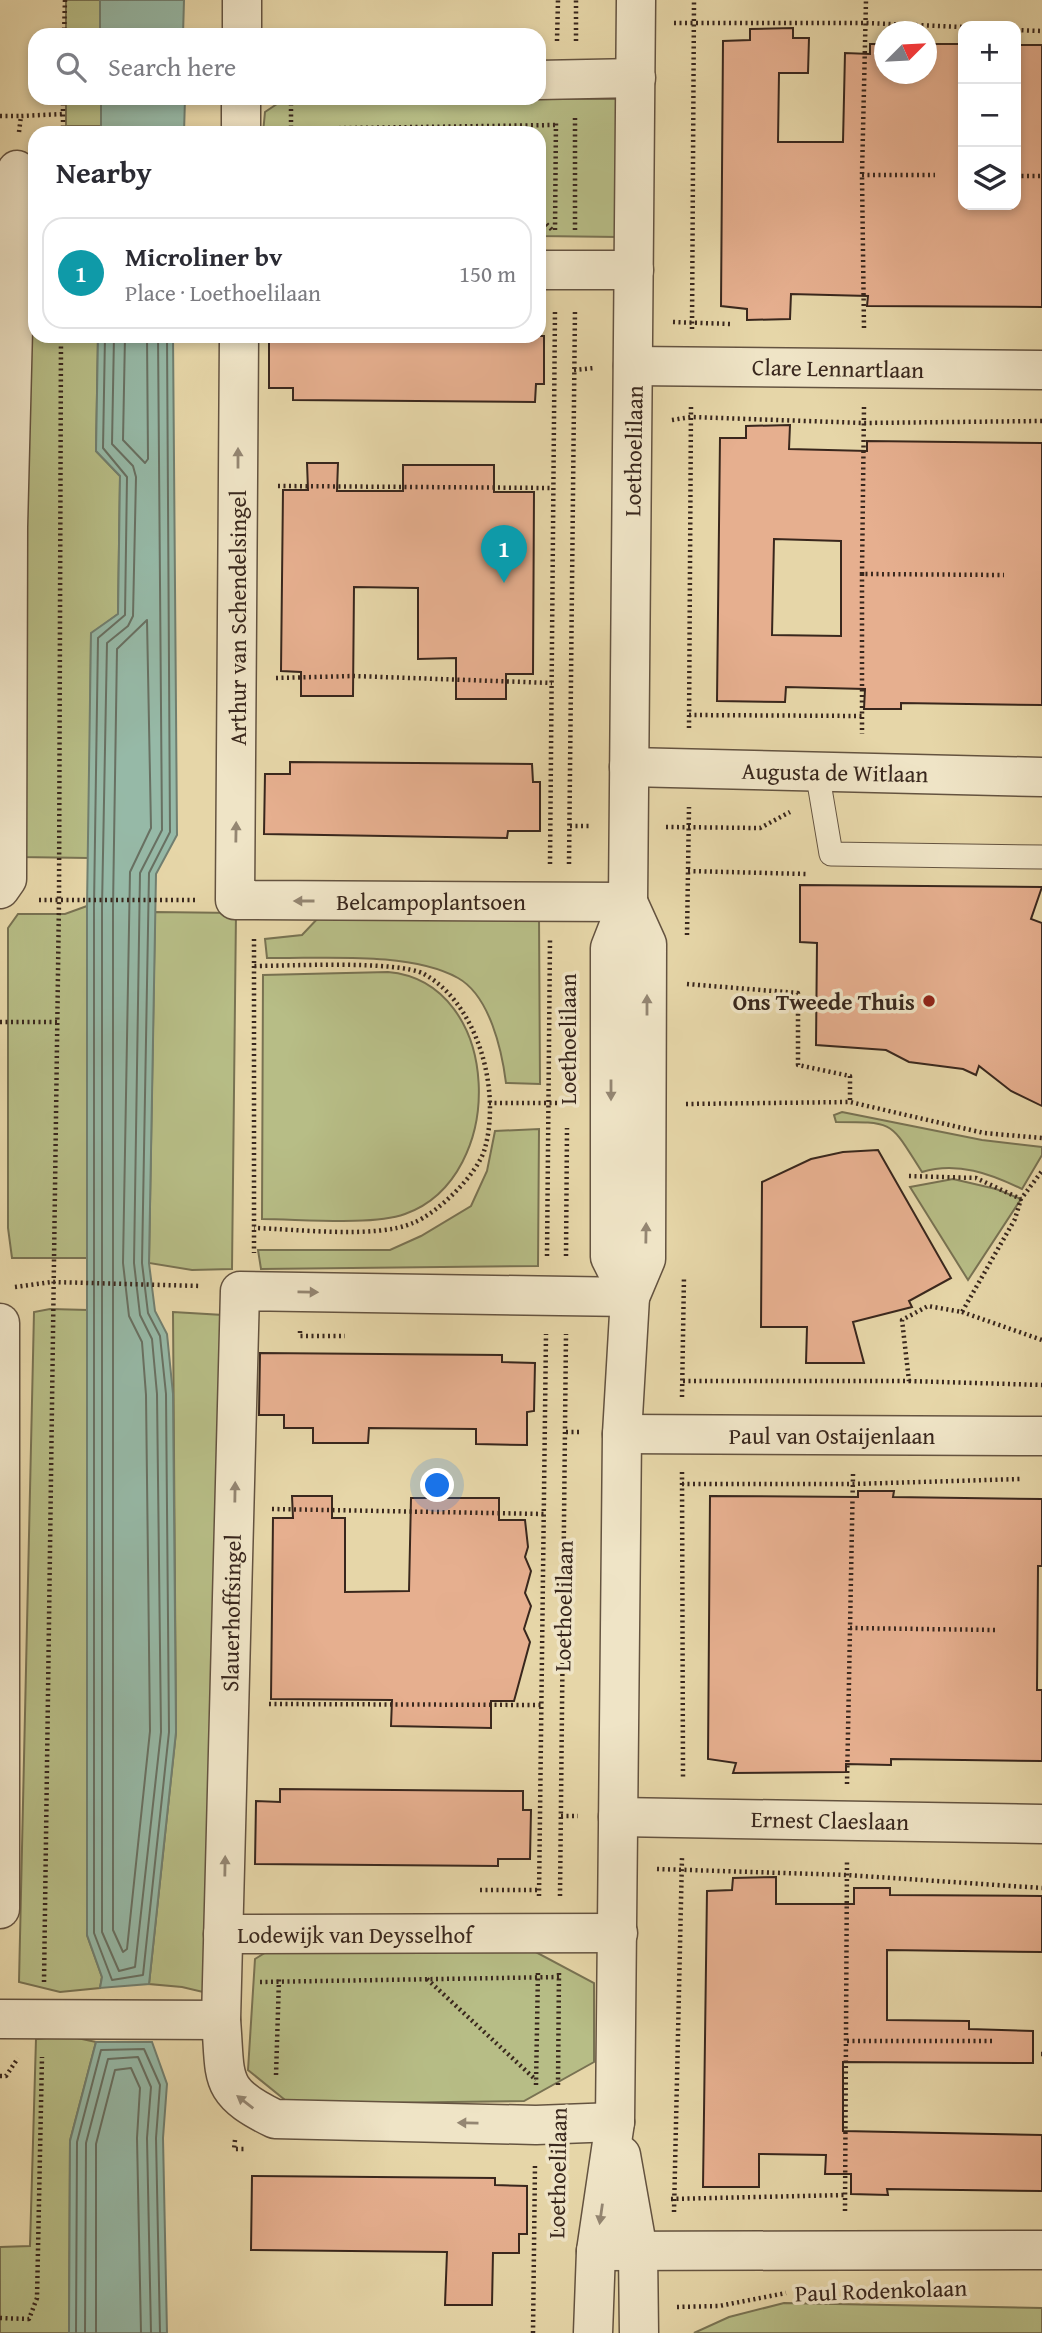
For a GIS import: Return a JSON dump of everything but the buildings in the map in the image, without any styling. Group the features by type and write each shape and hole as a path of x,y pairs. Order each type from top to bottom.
{"street":[{"path":"242,0 242,28"},
{"name":"Loethoelilaan","path":"593,2333 596,2251 615,2122 622,1434 629,1297 610,1257 610,948 628,902 636,12"},
{"path":"557,80 636,78"},
{"path":"245,105 255,126"},
{"path":"0,890 7,879 4,527 17,170"},
{"path":"556,270 634,270"},
{"name":"Arthur van Schendelsingel","path":"239,343 237,679 244,901"},
{"name":"Clare Lennartlaan","path":"633,366 1042,370"},
{"name":"Augusta de Witlaan","path":"629,767 1042,778"},
{"name":"Belcampoplantsoen","path":"244,901 628,902"},
{"path":"247,1291 629,1297"},
{"name":"Slauerhoffsingel","path":"223,1934 234,1509 247,1291"},
{"path":"0,1323 0,1909"},
{"name":"Paul van Ostaijenlaan","path":"622,1434 1042,1436"},
{"name":"Ernest Claeslaan","path":"618,1817 1042,1824"},
{"name":"Lodewijk van Deysselhof","path":"615,2122 547,2124 275,2119 243,2103 226,2080 221,2020 224,1983 223,1934 618,1933"},
{"path":"0,2019 221,2020"},
{"name":"Loethoelilaan","path":"615,2122 638,2251 638,2321"},
{"name":"Paul Rodenkolaan","path":"596,2251 1042,2250"}],"lane":[{"path":"817,771 831,854 1042,857"}],"path":[{"path":"64,28 65,0"},
{"path":"570,826 555,232 557,80 576,0"},
{"path":"862,772 862,175 866,0"},
{"path":"636,12 958,27"},
{"path":"1021,30 1042,32"},
{"path":"533,2333 547,2124 536,2080 538,1979 549,1933 541,1704 544,1514 556,1296 550,901 557,80"},
{"path":"63,105 63,126"},
{"path":"291,105 291,126"},
{"path":"0,116 20,116"},
{"path":"538,126 556,125"},
{"path":"862,175 935,175"},
{"path":"1021,176 1042,176"},
{"path":"546,223 555,232"},
{"path":"0,2318 29,2319 37,2298 59,900 61,343"},
{"path":"691,417 864,423 1042,421"},
{"path":"238,485 553,488"},
{"path":"862,574 1004,575"},
{"path":"237,679 355,677 552,682"},
{"path":"689,715 862,716"},
{"path":"688,871 826,875 831,854"},
{"path":"59,900 168,900"},
{"path":"244,901 254,967 254,1228 247,1291"},
{"path":"254,967 347,965 422,973 452,995 480,1040 489,1104 485,1150 457,1192 413,1223 367,1231 254,1228"},
{"path":"687,984 798,993 798,1065 850,1076 850,1102 984,1133 1042,1138"},
{"path":"0,1022 57,1021"},
{"name":"Loethoelilaan","path":"555,2244 547,2124 559,1977 549,1933 556,1296 567,1090"},
{"path":"962,1312 1015,1219 1021,1199 1042,1171"},
{"path":"909,1176 976,1178 1021,1199"},
{"path":"13,1287 52,1282 82,1285 177,1283"},
{"path":"909,1381 902,1320 928,1306 962,1312 1042,1340"},
{"path":"682,1381 909,1381 1042,1385"},
{"path":"845,2250 846,1821 854,1435"},
{"path":"682,1484 853,1484 1028,1479"},
{"path":"234,1509 544,1514"},
{"path":"850,1628 995,1630"},
{"path":"229,1704 541,1704"},
{"path":"618,1867 847,1875 1042,1888"},
{"path":"275,2119 279,1969"},
{"path":"224,1983 559,1977"},
{"path":"427,1979 536,2080"},
{"path":"847,2041 993,2041"},
{"path":"628,2196 674,2199 846,2195"},
{"name":"Paul Rodenkolaan","path":"638,2321 797,2291"}],"green space":[{"path":"66,0 100,0 100,28 66,28"},
{"path":"546,99 618,99 618,237 546,236 546,126 264,126 265,112 276,105 546,105"},
{"path":"66,105 101,105 101,126 66,126"},
{"path":"28,201 28,343 98,343 96,451 120,476 118,614 91,634 89,858 18,857 19,213"},
{"path":"87,906 88,1258 12,1258 8,1228 8,928 18,914 65,914"},
{"path":"155,912 236,913 232,1269 192,1270 149,1263"},
{"path":"320,916 539,917 540,1084 506,1083 497,1040 486,1011 469,986 458,978 438,969 391,960 267,958 265,939 302,935"},
{"path":"388,972 426,984 454,1009 471,1043 479,1083 476,1124 462,1162 439,1193 405,1214 391,1218 355,1221 262,1219 263,975"},
{"path":"842,1112 982,1140 1042,1147 1042,1155 1022,1189 974,1171 948,1168 922,1172 897,1134 890,1128 870,1123 836,1122 834,1115"},
{"path":"539,1129 538,1266 261,1269 258,1250 390,1250 421,1236 471,1206 487,1171 495,1131"},
{"path":"953,1179 996,1189 1021,1199 968,1280 910,1187"},
{"path":"50,1309 88,1310 87,1935 102,1977 100,1988 60,1992 19,1982 34,1312"},
{"path":"173,1312 223,1315 203,1992 149,1984 176,1732"},
{"path":"281,1943 532,1950 594,1983 594,2062 524,2101 290,2104 248,2070 255,1959"},
{"path":"68,2036 96,2042 70,2141 69,2333 0,2333 0,2247 30,2246 36,2039"},
{"path":"784,2303 1042,2308 1042,2333 694,2333 729,2317"}],"water":[{"path":"100,0 184,0 183,28 100,28"},
{"path":"101,105 185,105 184,126 101,126"},
{"path":"98,343 173,343 177,835 156,874 149,1263 155,1311 167,1334 173,1394 176,1732 149,1984 100,1988 102,1977 87,1935 87,906 91,633 118,614 120,476 96,451"},
{"path":"96,2042 152,2042 167,2084 163,2138 167,2333 69,2333 70,2141"}],"place":[{"name":"Microliner bv","path":"504,583"},
{"name":"Ons Tweede Thuis","path":"929,1001"}]}
